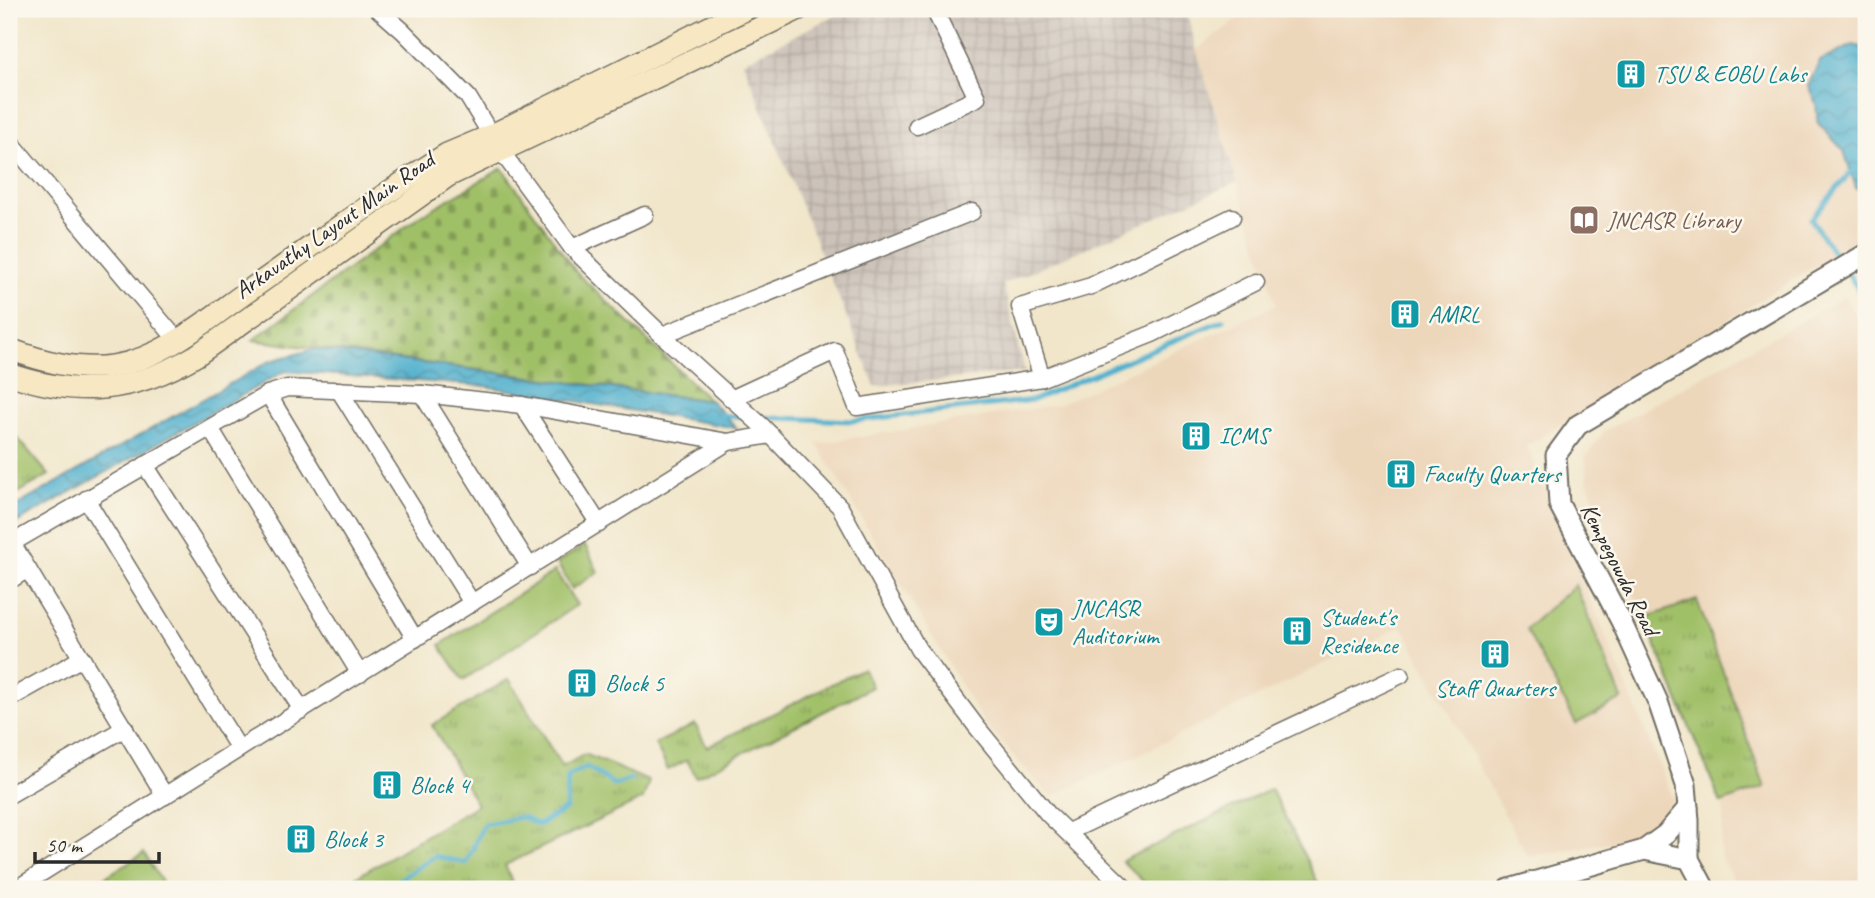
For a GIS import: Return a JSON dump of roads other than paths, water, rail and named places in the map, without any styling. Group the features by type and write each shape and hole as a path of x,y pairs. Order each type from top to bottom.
{"main road":[{"name":"Arkavathy Layout Main Road","path":"9,374 44,385 85,390 127,386 174,368 197,355 435,183 497,143 746,9"},
{"name":"Arkavathy Layout Main Road","path":"9,349 50,362 99,367 141,359 177,340 447,154 497,143 799,9"}],"street":[{"path":"378,9 468,97 497,143 572,248 767,431 839,507 918,649 1048,814 1126,889"},
{"path":"917,126 977,98 934,9"},
{"path":"9,140 16,160 177,340"},
{"path":"662,335 972,212"},
{"path":"572,248 645,215"},
{"path":"1042,378 1020,307 1091,285 1232,217"},
{"name":"Kempegowda Road","path":"1705,889 1689,859 1686,785 1658,702 1621,621 1559,504 1556,455 1578,425 1860,258"},
{"path":"733,401 835,351 857,407 1042,378 1152,334 1256,282"},
{"path":"165,796 12,543 268,394 287,388 422,394 522,405 728,442"},
{"path":"339,390 472,603"},
{"path":"268,394 415,639"},
{"path":"422,394 530,567"},
{"path":"522,405 599,524"},
{"path":"210,428 360,674"},
{"path":"16,889 728,442 767,431"},
{"path":"145,465 302,710"},
{"path":"86,499 239,749"},
{"path":"9,581 28,569"},
{"path":"9,699 82,658"},
{"path":"1068,832 1401,675"},
{"path":"9,795 125,729"},
{"path":"1509,889 1644,850 1666,834 1688,808"},
{"path":"1644,850 1689,859"}],"water":[{"path":"1853,45 1866,48 1866,194 1856,188 1844,151 1818,123 1816,104 1808,85 1820,61"},
{"path":"315,349 711,401 737,428 484,386 285,371 9,527 9,510 270,361"}],"waterway":[{"path":"1841,264 1811,219 1851,172"},
{"path":"1847,272 1866,301"},
{"path":"759,417 852,421 1033,400 1223,320"},
{"path":"721,415 746,417"},
{"path":"401,889 399,880 435,856 466,863 484,824 523,817 538,825 566,809 568,776 587,767 615,785 631,779"}],"place":[{"name":"TSU & EOBU Labs","path":"1631,74"},
{"name":"JNCASR Library","path":"1584,220"},
{"name":"AMRL","path":"1405,314"},
{"name":"ICMS","path":"1196,436"},
{"name":"Faculty Quarters","path":"1401,474"},
{"name":"JNCASR Auditorium","path":"1049,622"},
{"name":"Student's Residence","path":"1297,631"},
{"name":"Staff Quarters","path":"1495,654"},
{"name":"Block 5","path":"582,683"},
{"name":"Block 4","path":"387,785"},
{"name":"Block 3","path":"301,839"}]}
